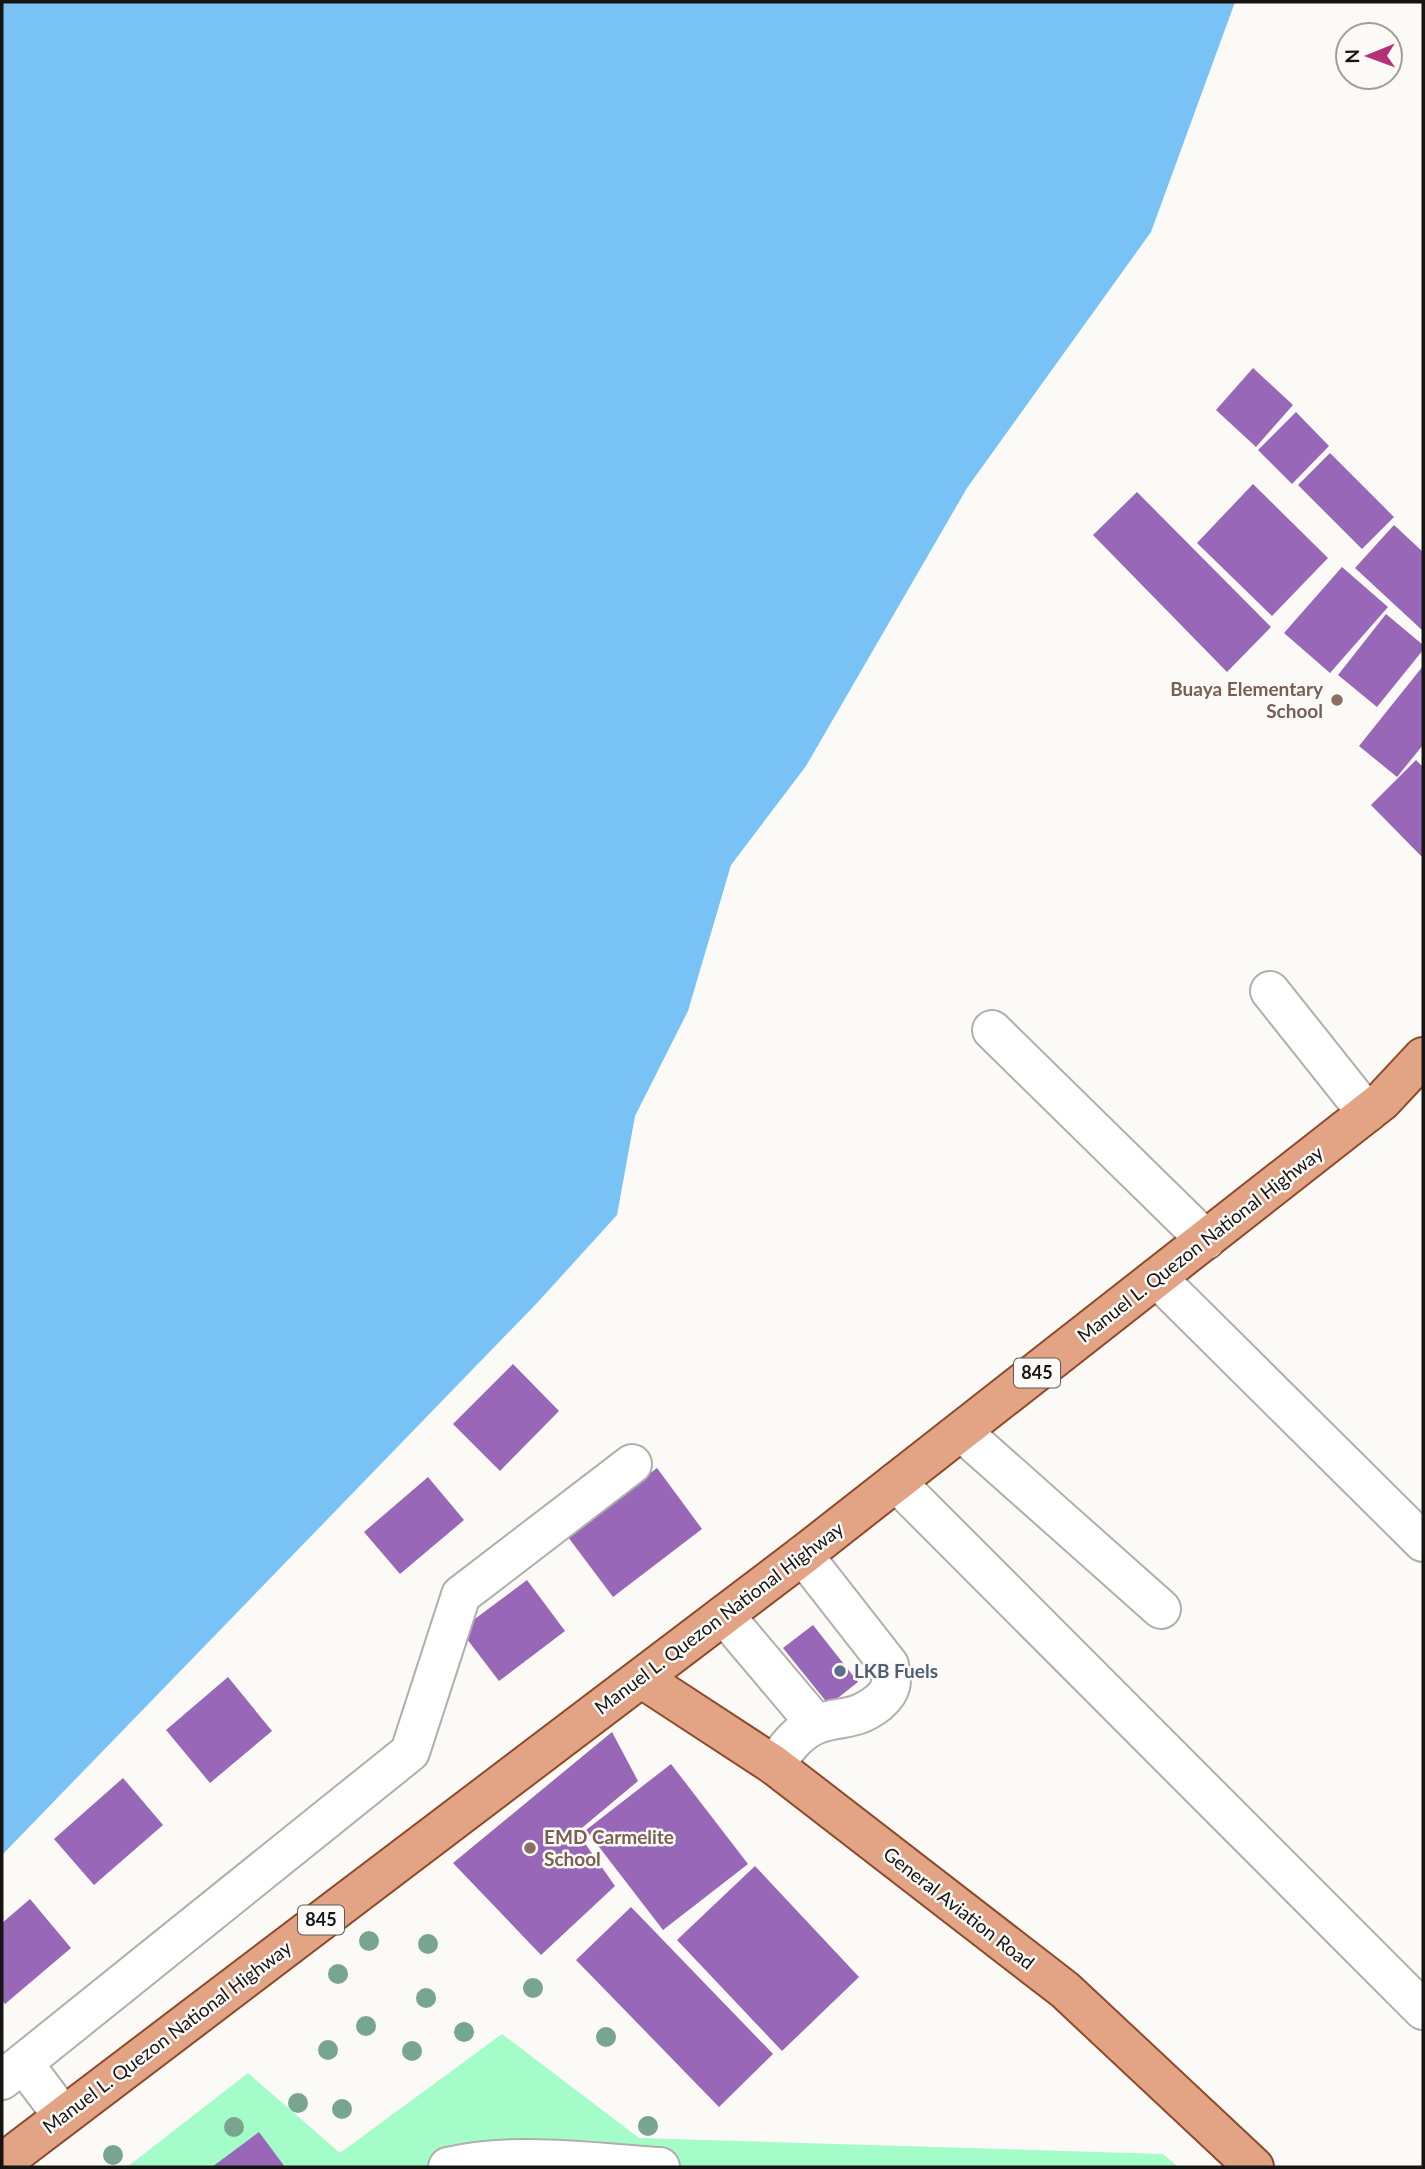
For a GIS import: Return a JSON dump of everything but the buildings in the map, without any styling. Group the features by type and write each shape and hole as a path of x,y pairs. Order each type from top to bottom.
{"main road":[{"name":"Manuel L. Quezon National Highway","path":"2,2163 962,1432 1382,1101 1423,1057"},
{"name":"General Aviation Road","path":"641,1678 774,1765 1065,1990 1254,2167"}],"street":[{"path":"1270,991 1367,1113"},
{"path":"992,1030 1206,1240"},
{"path":"1157,1278 1423,1542"},
{"path":"962,1432 1161,1609"},
{"path":"63,2116 12,2072 410,1752 461,1595 632,1464"},
{"path":"896,1482 1423,2010"},
{"path":"774,1765 794,1739 816,1724 863,1714 888,1694 892,1679 889,1665 803,1555"},
{"path":"724,1615 816,1724"},
{"path":"447,2167 470,2162 520,2160 660,2167"}],"green space":[{"path":"502,2034 639,2138 1163,2154 1178,2167 127,2167 248,2073 340,2153"}],"water":[{"path":"2,2 1235,2 1151,232 967,488 806,766 731,865 688,1011 635,1116 617,1215 537,1303 2,1855"}],"place":[{"name":"Buaya Elementary School","path":"1337,700"},
{"name":"LKB Fuels","path":"840,1671"},
{"name":"EMD Carmelite School","path":"530,1848"}]}
